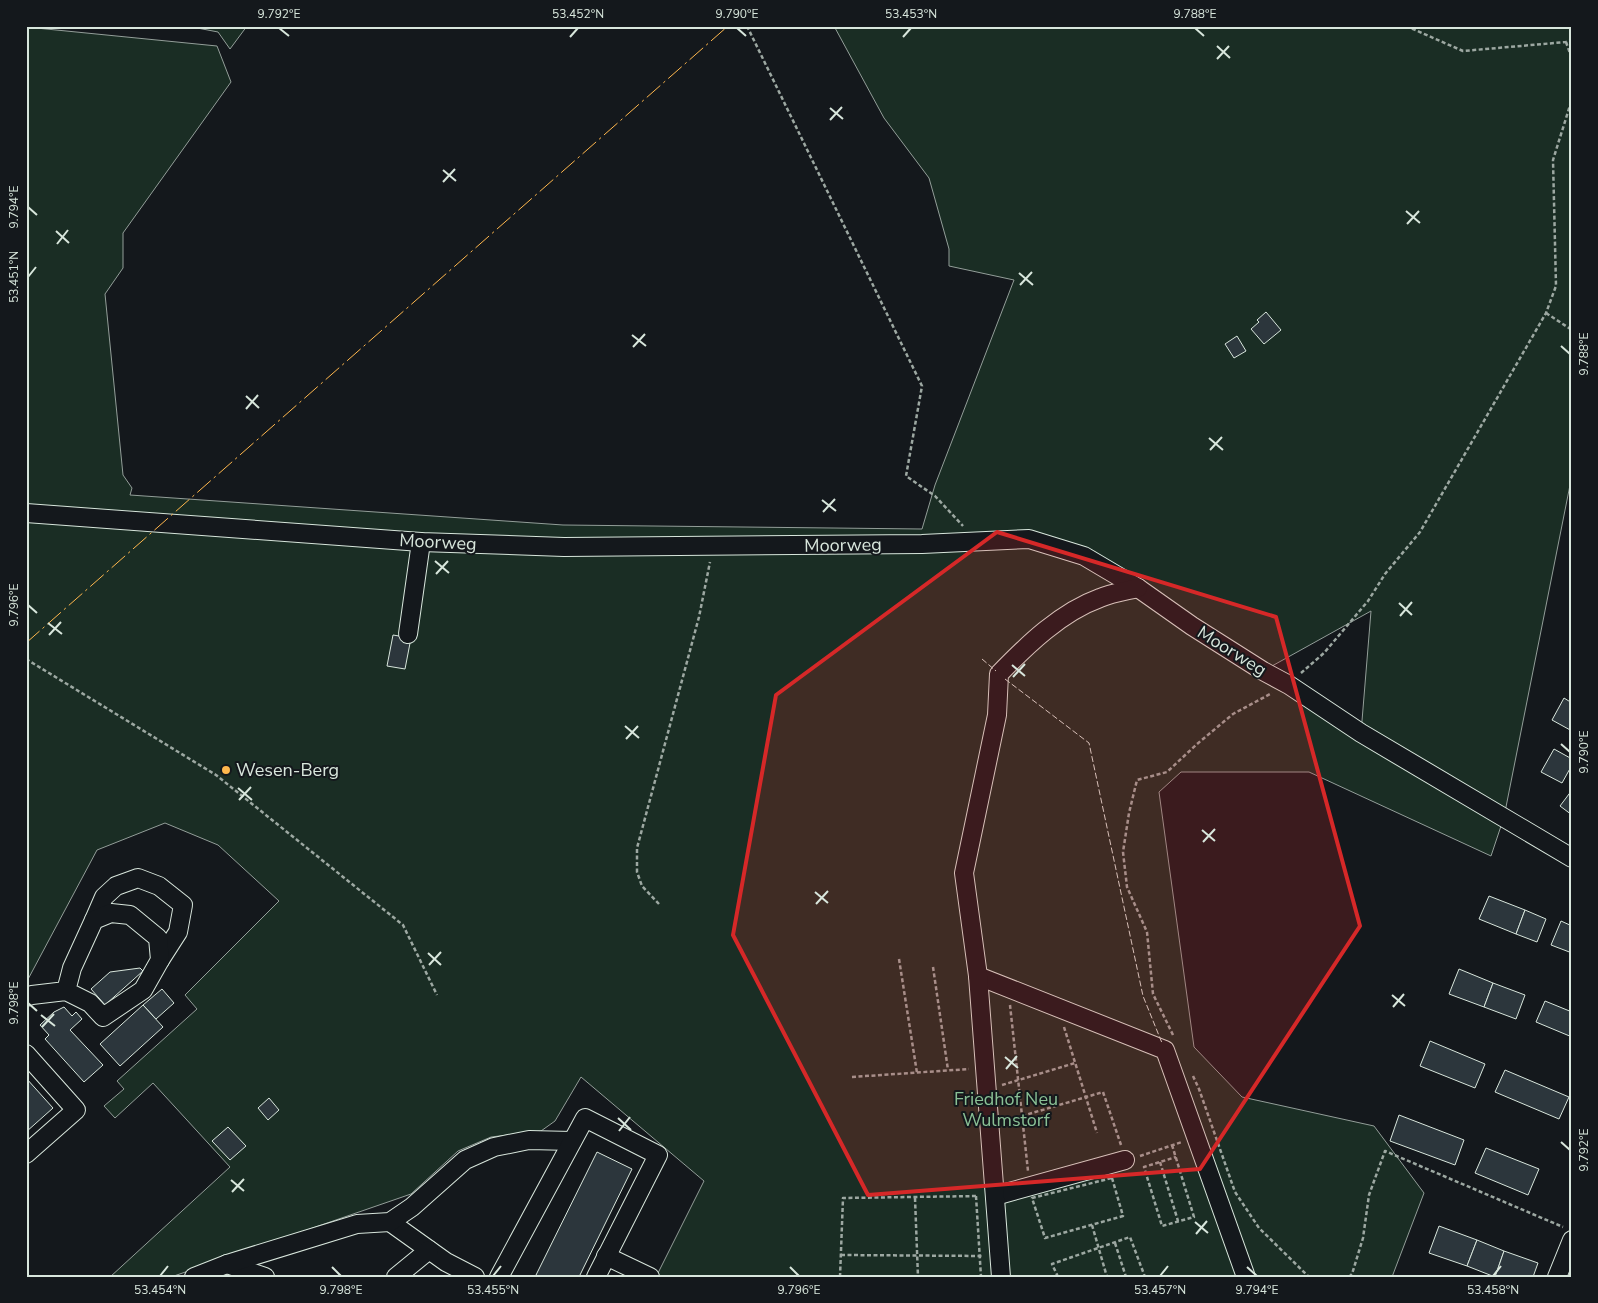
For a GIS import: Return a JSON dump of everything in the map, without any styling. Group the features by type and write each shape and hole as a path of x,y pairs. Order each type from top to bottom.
{"street":[{"name":"Moorweg","path":"26,513 421,542 564,547 978,542 1029,538 1084,556 1138,588 1192,626 1263,671 1289,685 1361,733 1572,858"},
{"path":"408,634 421,542"},
{"path":"1001,1277 978,976 964,873 997,715 999,674 1030,644 1068,615 1100,598 1138,588"},
{"path":"26,997 66,992 90,1003 103,1017 143,990 178,932 183,905 159,886 138,878 116,886 104,897 72,968 66,992"},
{"path":"94,920 111,913 130,915 158,938 160,960"},
{"path":"978,976 1165,1050 1246,1277"},
{"path":"26,1054 76,1110 26,1154"},
{"path":"499,1277 585,1118 658,1155 596,1277"},
{"path":"194,1277 227,1264 357,1224 390,1222 412,1207 465,1160 494,1147 529,1140 572,1141"},
{"path":"995,1196 1125,1160"},
{"path":"390,1222 446,1262 474,1277"},
{"path":"1557,1277 1567,1233"},
{"path":"396,1277 429,1250"},
{"path":"606,1256 650,1277"},
{"path":"227,1264 265,1277"}],"path":[{"path":"747,26 922,386 906,476 935,496 978,542"},
{"path":"1406,26 1463,51 1572,40"},
{"path":"1566,42 1572,59"},
{"path":"1174,1036 1153,994 1147,932 1128,887 1123,852 1129,813 1137,780 1167,772 1197,744 1234,714 1289,685 1324,653 1368,601 1385,574 1420,532 1546,313 1556,286 1553,160 1572,100"},
{"path":"1546,313 1572,330"},
{"path":"659,904 642,886 637,872 637,848 699,617 713,546"},
{"path":"26,659 216,775 403,925 437,995"},
{"path":"899,959 917,1073"},
{"path":"932,967 948,1070"},
{"path":"1008,988 1029,1187"},
{"path":"1058,1007 1097,1133"},
{"path":"987,1090 1075,1063"},
{"path":"852,1077 985,1068"},
{"path":"1191,1072 1199,1089 1235,1192 1260,1228 1309,1277"},
{"path":"1022,1116 1103,1092 1125,1160 1187,1140"},
{"path":"1172,1145 1176,1157 1194,1217 1162,1226 1144,1167 1176,1157"},
{"path":"1349,1277 1352,1274 1363,1238 1369,1194 1385,1151 1567,1233"},
{"path":"1160,1162 1178,1221"},
{"path":"1112,1178 1123,1216 1092,1225 1045,1238 1032,1198 1112,1178"},
{"path":"976,1196 981,1277"},
{"path":"840,1277 843,1198 995,1196"},
{"path":"915,1198 918,1277"},
{"path":"1092,1225 1107,1277"},
{"path":"1058,1277 1052,1264 1130,1237 1145,1277"},
{"path":"1115,1243 1126,1277"},
{"path":"841,1255 1000,1255"}],"highlighted area":[{"path":"997,532 1276,617 1360,926 1200,1169 868,1195 733,935 776,695"}],"green space":[{"path":"187,26 247,26 230,49 218,32"},
{"name":"Friedhof Neu Wulmstorf","path":"834,26 1572,26 1572,475 1504,817 1491,856 1309,772 1181,772 1159,792 1194,1047 1242,1097 1374,1126 1424,1193 1392,1277 656,1277 704,1181 581,1077 555,1121 541,1131 491,1137 458,1151 411,1194 171,1277 110,1277 230,1167 153,1083 115,1118 104,1106 124,1089 117,1081 197,1009 185,995 279,901 218,845 165,823 97,850 26,983 26,27 217,46 231,82 123,233 123,268 105,294 123,475 132,488 130,495 563,525 922,529 935,485 1014,280 949,266 949,249 929,178 884,118","holes":["1371,611 1361,733 1263,671"]}],"building":[{"path":"1266,312 1281,330 1264,344 1251,329"},
{"path":"1237,336 1246,351 1234,358 1225,344"},
{"path":"393,635 411,638 405,669 387,666"},
{"path":"1564,698 1572,703 1572,731 1552,720"},
{"path":"1554,749 1572,759 1572,765 1562,783 1541,772"},
{"path":"1572,790 1572,815 1560,806"},
{"path":"1489,896 1525,910 1516,934 1479,919"},
{"path":"1525,910 1546,919 1537,942 1516,934"},
{"path":"1561,921 1572,926 1572,953 1551,945"},
{"path":"140,968 143,971 105,1005 91,989 110,972"},
{"path":"1459,969 1493,983 1484,1007 1449,994"},
{"path":"1493,983 1525,995 1516,1019 1484,1007"},
{"path":"162,989 174,1003 156,1019 143,1005"},
{"path":"1545,1001 1572,1012 1572,1037 1536,1022"},
{"path":"143,1005 163,1027 120,1066 100,1044"},
{"path":"64,1007 72,1016 76,1012 82,1019 70,1030 103,1065 84,1082 45,1039 49,1035 40,1025 54,1012"},
{"path":"1430,1041 1485,1064 1475,1088 1420,1066"},
{"path":"1505,1070 1569,1097 1559,1119 1495,1092"},
{"path":"26,1078 53,1108 26,1132"},
{"path":"269,1098 279,1110 268,1120 258,1108"},
{"path":"1399,1115 1464,1140 1455,1165 1390,1141"},
{"path":"228,1127 246,1146 230,1160 212,1141"},
{"path":"1486,1148 1539,1169 1528,1195 1475,1173"},
{"path":"597,1152 632,1169 579,1277 541,1277 536,1275"},
{"path":"1439,1226 1477,1240 1467,1266 1429,1253"},
{"path":"1477,1240 1504,1251 1495,1277 1467,1266"},
{"path":"1504,1251 1538,1263 1533,1277 1495,1277"}],"fence":[{"path":"982,659 996,671"},
{"path":"1005,679 1089,743 1143,996 1162,1043"}],"power":[{"path":"26,643 728,26"}],"place":[{"name":"Wesen-Berg","path":"226,770"}]}
